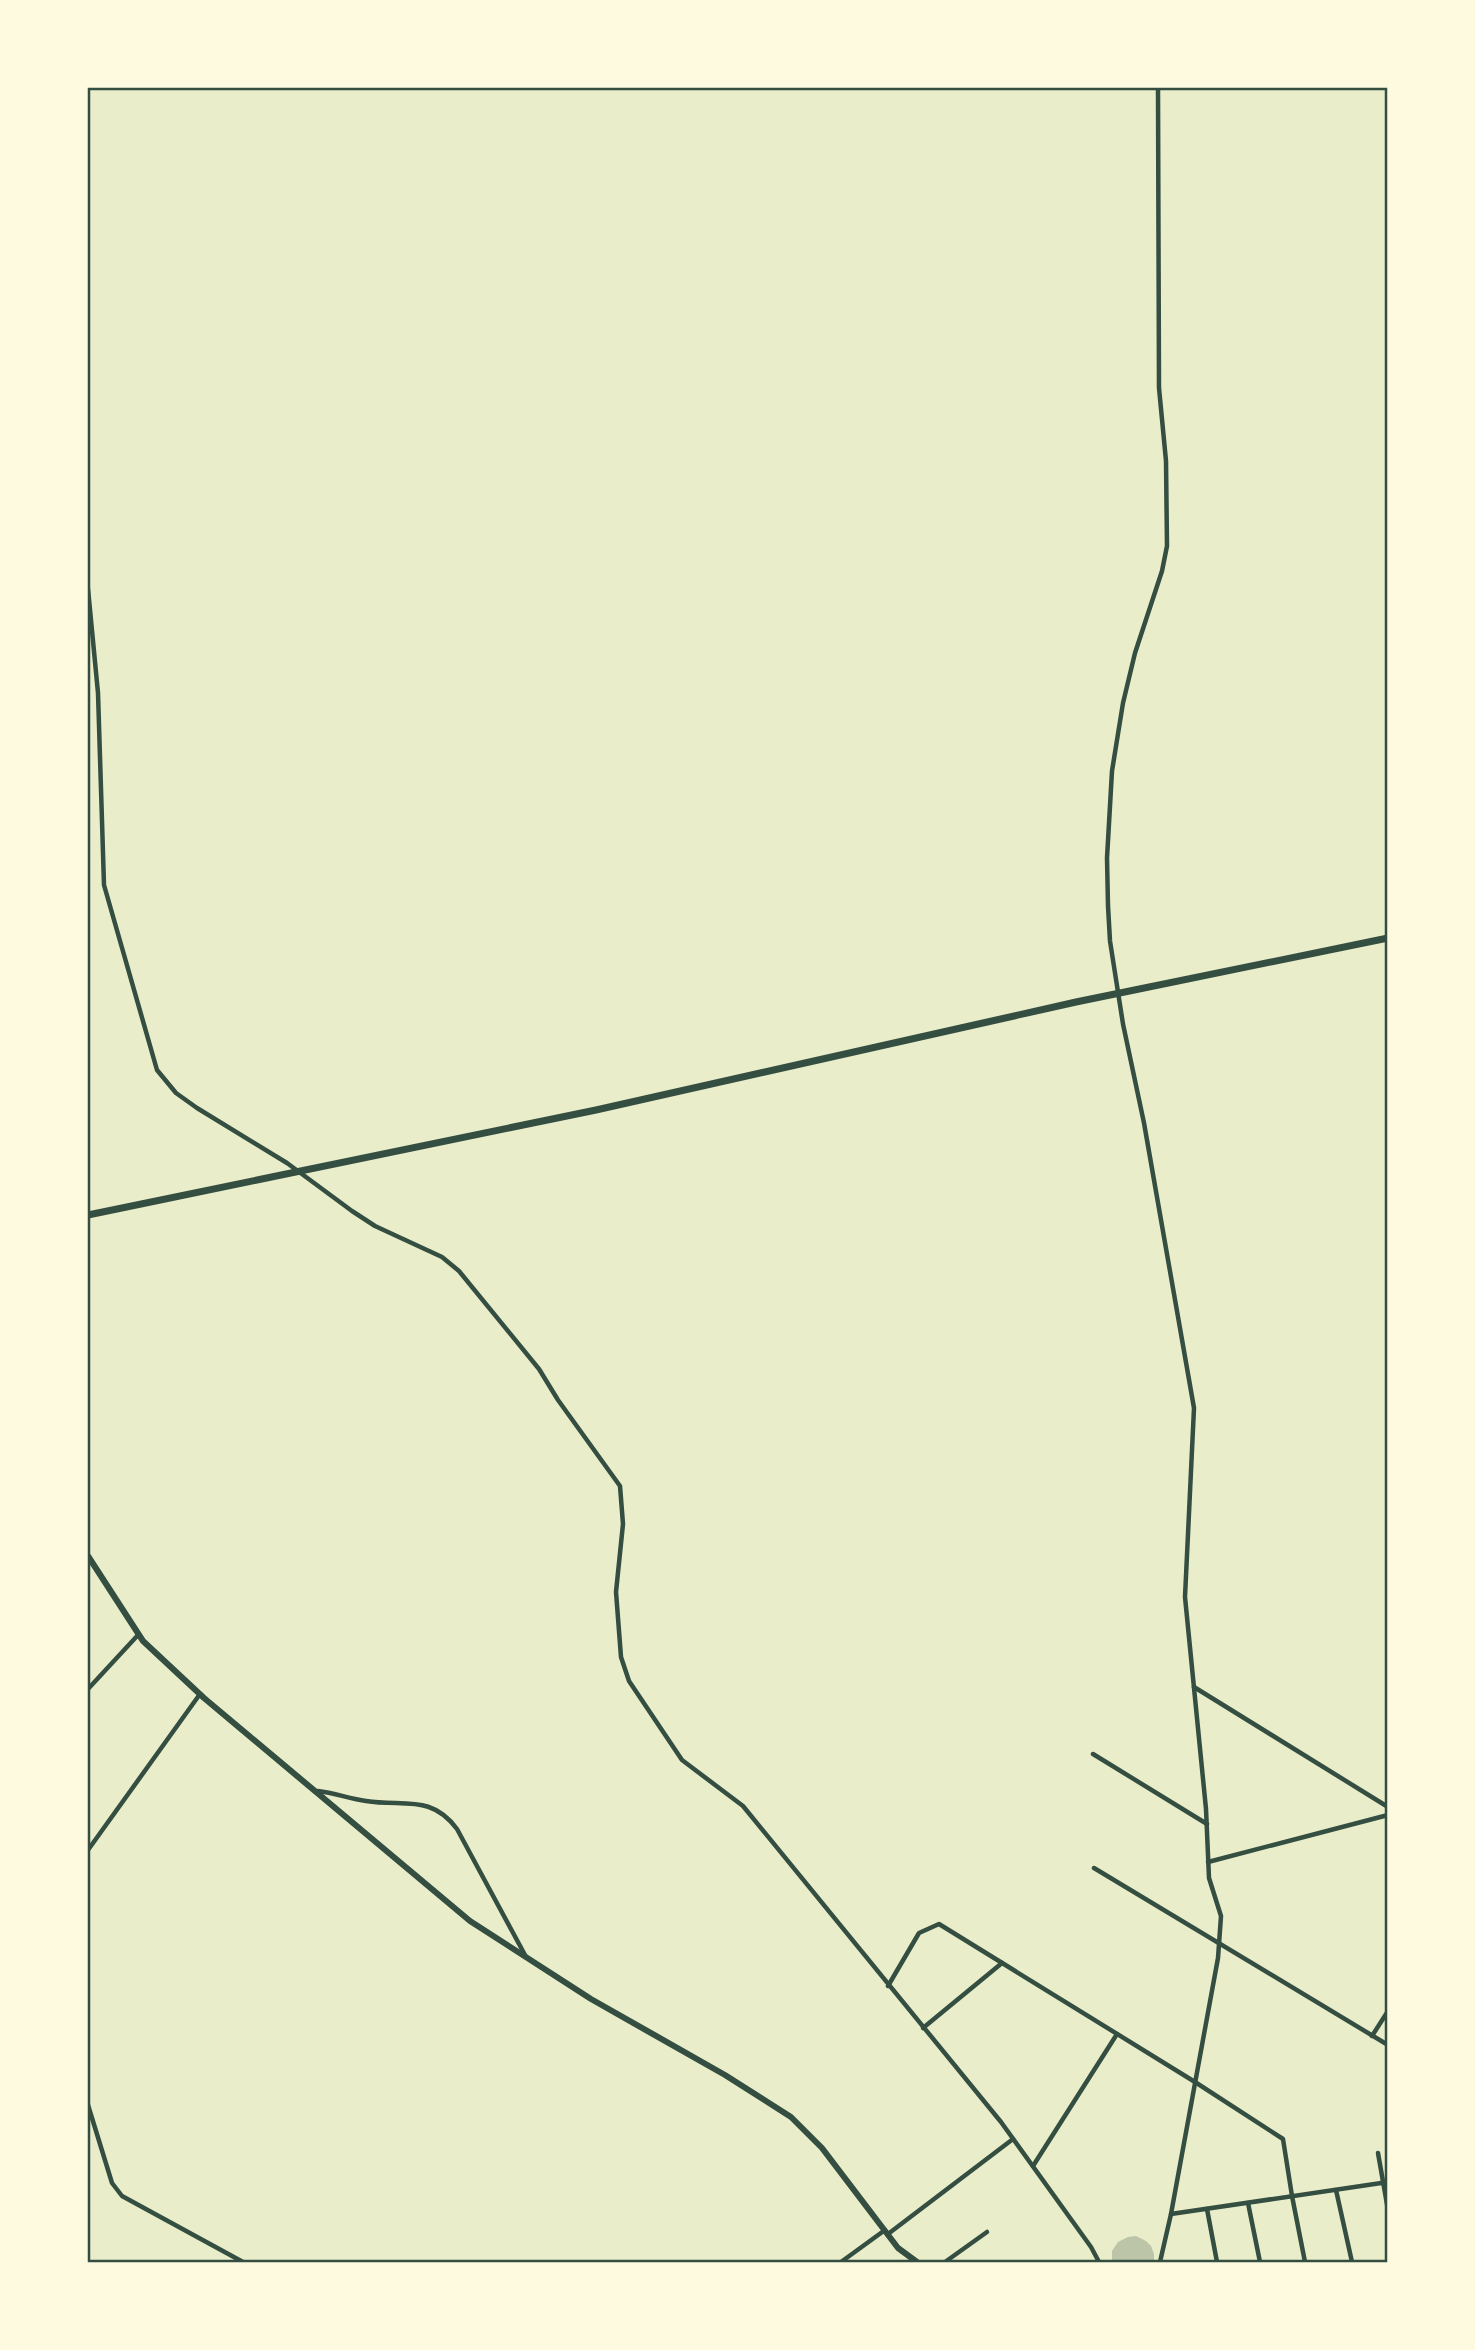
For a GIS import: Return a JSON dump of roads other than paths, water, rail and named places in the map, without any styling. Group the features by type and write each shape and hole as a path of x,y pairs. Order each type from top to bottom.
{"main road":[{"path":"88,1215 596,1110 1076,1002 1388,939"}],"street":[{"path":"1158,88 1159,388 1166,461 1167,546 1123,703 1112,771 1107,858 1110,941 1123,1024 1144,1123 1194,1408 1185,1597 1207,1824 1209,1878 1221,1916 1219,1944 1195,2082 1160,2263"},
{"path":"88,589 98,693 104,885 157,1070 177,1093 197,1108 287,1163 335,1200 375,1226 442,1257 460,1271 539,1369 620,1486 623,1524 616,1592 621,1657 629,1681 682,1760 743,1805 1013,2139 1091,2247 1099,2263"},
{"path":"88,1556 144,1641 200,1694 318,1791 454,1910 527,1959 725,2075 791,2117 822,2148 898,2248 917,2263"},
{"path":"88,1689 139,1634"},
{"path":"1194,1687 1388,1807"},
{"path":"88,1850 200,1694"},
{"path":"1093,1754 1207,1824"},
{"path":"318,1791 366,1801 433,1808 446,1815 457,1829 527,1959"},
{"path":"1208,1862 1388,1815"},
{"path":"1094,1868 1388,2045"},
{"path":"888,1986 919,1933 939,1924 1283,2139 1306,2263"},
{"path":"923,2028 1002,1963"},
{"path":"1372,2036 1388,2011"},
{"path":"1033,2166 1117,2034"},
{"path":"88,2105 112,2183 122,2196 243,2263"},
{"path":"841,2263 1013,2139"},
{"path":"1378,2153 1388,2210"},
{"path":"1171,2214 1385,2182"},
{"path":"1336,2190 1352,2263"},
{"path":"1248,2203 1260,2263"},
{"path":"1207,2209 1217,2263"},
{"path":"945,2263 988,2232"}]}
